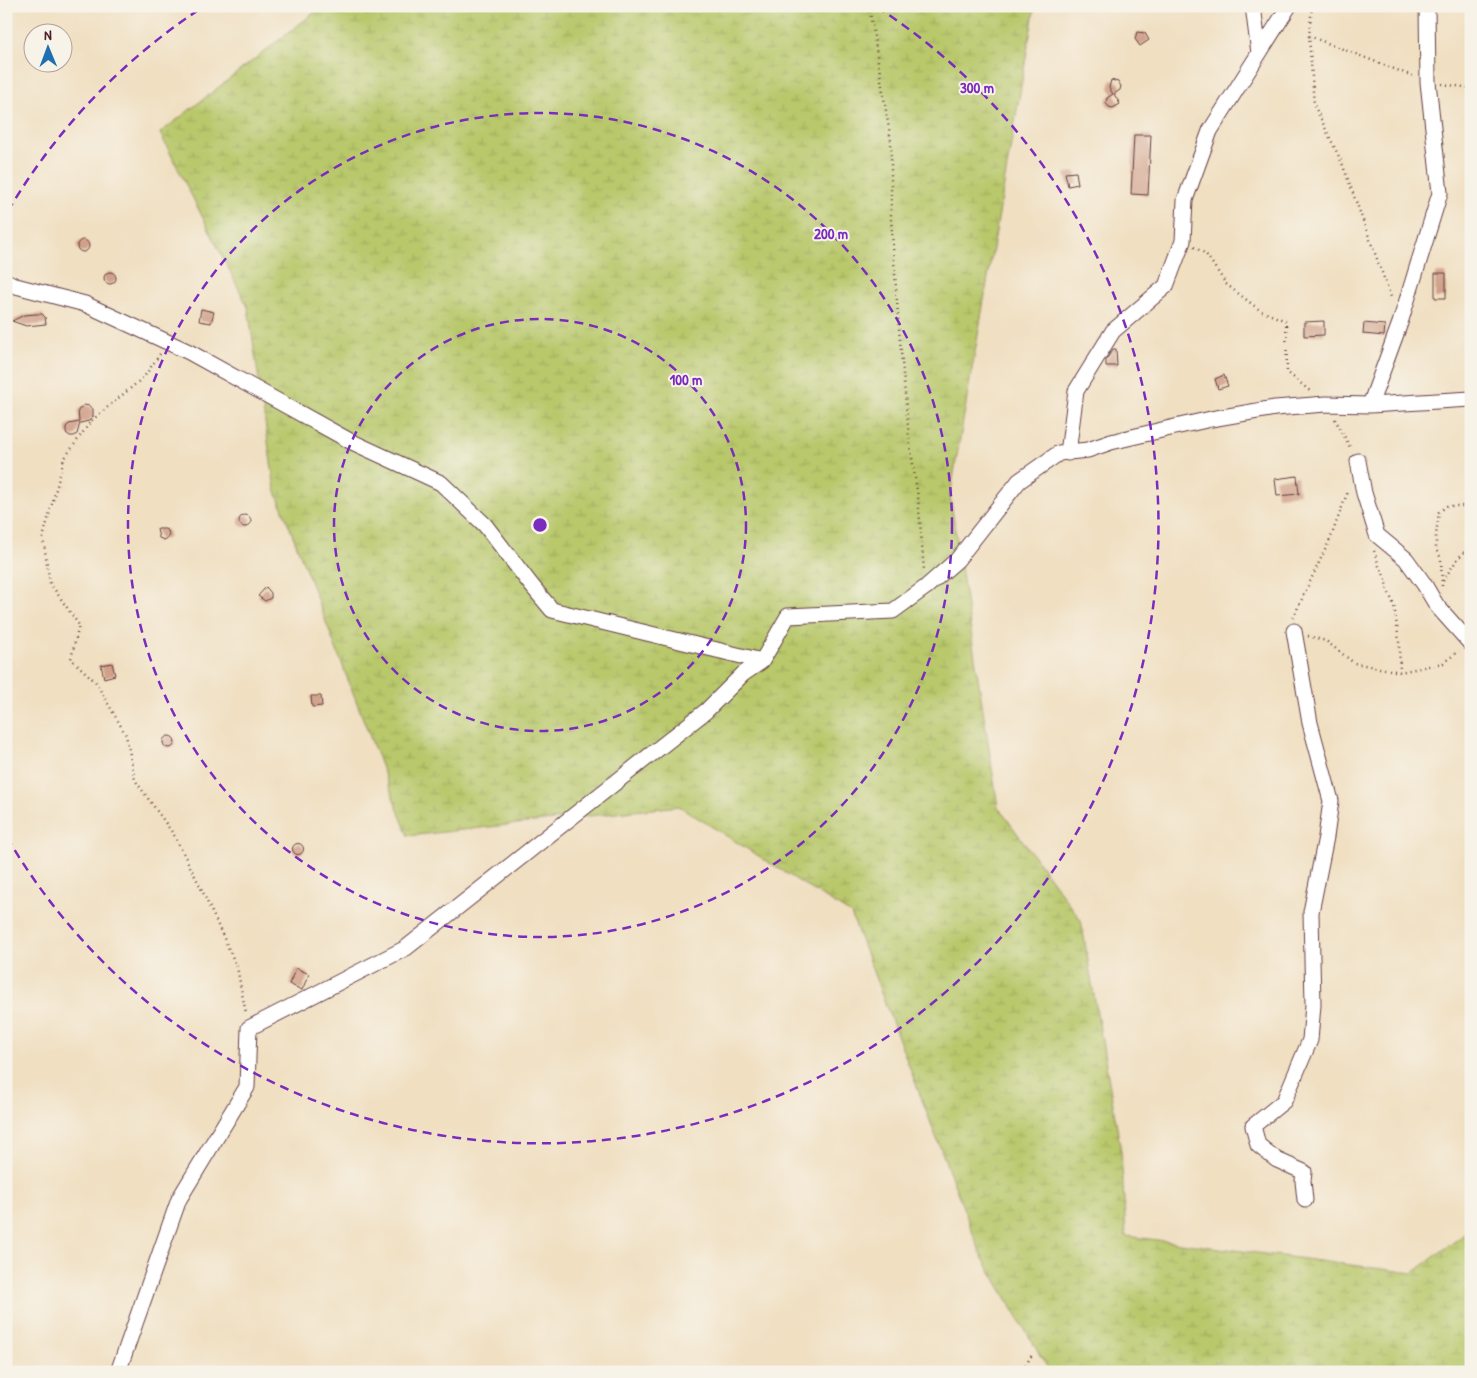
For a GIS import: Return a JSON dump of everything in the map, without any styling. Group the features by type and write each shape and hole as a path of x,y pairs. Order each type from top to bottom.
{"street":[{"path":"1253,6 1259,53"},
{"path":"1068,452 1076,391 1113,331 1166,286 1183,242 1185,200 1210,131 1289,6"},
{"path":"1370,405 1400,323 1440,194 1428,82 1427,6"},
{"path":"6,281 16,286 84,304 190,352 350,441 441,483 485,525 552,610 762,661"},
{"path":"118,1372 179,1199 246,1086 249,1028 406,948 706,711 743,674 762,661 788,616 893,611 926,587 957,560 1019,481 1059,453 1088,450 1112,442 1210,419 1275,408 1326,404 1370,405 1471,399"},
{"path":"1358,461 1364,493 1377,535 1406,559 1437,606 1470,644"},
{"path":"1294,631 1310,723 1331,801 1311,912 1313,1005 1310,1040 1284,1101 1253,1126 1258,1145 1277,1160 1304,1172 1305,1200"}],"path":[{"path":"870,6 891,142 891,219 899,328 926,587"},
{"path":"1312,6 1309,36 1314,105 1342,163 1400,323"},
{"path":"1309,36 1428,82 1471,88"},
{"path":"1183,242 1206,254 1226,284 1261,311 1286,321 1287,372 1326,404 1358,461"},
{"path":"168,342 144,377 91,421 64,459 42,538 50,583 78,625 71,659 96,681 118,719 126,735 135,780 174,835 200,886 237,967 249,1028"},
{"path":"1350,487 1332,537 1291,621 1294,631 1326,641 1354,663 1400,672 1443,663 1470,644"},
{"path":"1471,506 1447,506 1439,512 1436,550 1441,558 1442,582 1458,558 1471,546"},
{"path":"1374,551 1394,605 1399,641 1400,672"},
{"path":"1018,1372 1033,1353"}],"green space":[{"path":"320,6 1035,6 950,496 998,807 1081,920 1121,1151 1126,1236 1413,1273 1471,1229 1471,1372 1050,1372 982,1257 851,914 679,806 408,836 275,489 248,307 160,133 320,8"}],"building":[{"path":"1137,32 1145,33 1149,40 1140,46 1135,39"},
{"path":"1111,80 1118,82 1121,86 1120,90 1114,94 1120,104 1113,108 1109,107 1106,103 1107,98 1113,94 1109,88"},
{"path":"1134,135 1151,135 1148,195 1131,194"},
{"path":"1076,172 1078,184 1068,186 1065,173"},
{"path":"83,240 89,246 83,252 77,246"},
{"path":"108,272 112,272 116,278 112,284 108,284 104,280 104,276"},
{"path":"1435,273 1446,273 1446,298 1435,298"},
{"path":"201,309 214,312 211,323 199,321"},
{"path":"42,314 45,317 46,324 26,326 12,321 24,315"},
{"path":"1324,321 1324,335 1304,336 1304,322"},
{"path":"1364,323 1385,325 1384,336 1363,334"},
{"path":"1113,349 1116,349 1117,366 1106,366 1106,360"},
{"path":"1224,375 1228,386 1218,389 1215,379"},
{"path":"84,405 93,409 93,417 89,421 80,423 77,434 70,436 66,433 66,427 69,424 79,422 78,410"},
{"path":"1297,476 1299,494 1277,496 1275,479"},
{"path":"243,515 247,515 251,521 247,527 243,527 239,523 239,519"},
{"path":"157,529 168,531 168,538 164,540 159,538"},
{"path":"266,587 271,593 271,598 265,601 258,596"},
{"path":"112,663 115,675 104,678 101,665"},
{"path":"311,696 321,696 322,706 312,707"},
{"path":"167,736 171,736 175,742 171,748 167,748 163,744 163,740"},
{"path":"298,843 304,849 298,855 292,849"},
{"path":"296,968 309,974 302,990 289,984"}]}
